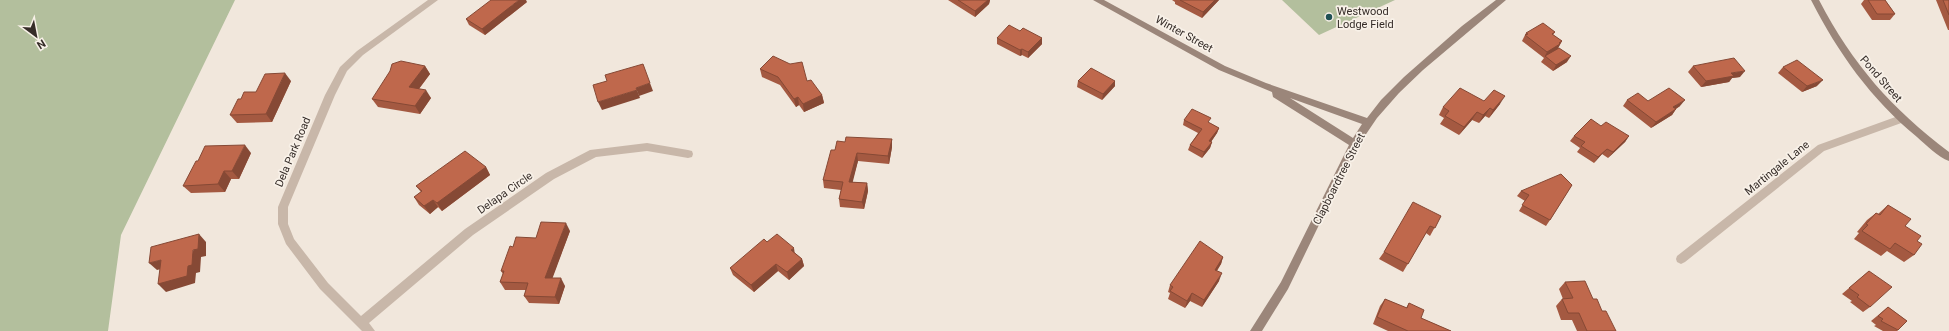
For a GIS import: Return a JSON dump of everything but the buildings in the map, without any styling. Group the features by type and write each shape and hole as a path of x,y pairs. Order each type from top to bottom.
{"street":[{"name":"Dela Park Road","path":"369,331 324,286 290,241 283,224 283,207 330,95 344,69 360,53 434,0"},
{"name":"Winter Street","path":"1097,0 1199,57 1263,85 1368,122"},
{"name":"Pond Street","path":"1815,0 1832,34 1852,64 1884,102 1901,119 1949,157"},
{"name":"Clapboardtree Street","path":"1256,331 1295,269 1332,187 1354,144 1368,122 1407,78 1499,1"},
{"name":"Winter Street","path":"1263,85 1354,144"},
{"name":"Martingale Lane","path":"1681,259 1821,148 1901,119"},
{"name":"Delapa Circle","path":"361,323 469,232 550,176 594,153 647,147 688,154"}],"green space":[{"path":"0,0 235,0 121,235 108,331 0,331"},
{"name":"Westwood Lodge Field","path":"1282,0 1395,0 1319,35"}],"place":[{"name":"Westwood Lodge Field","path":"1329,17"}]}
